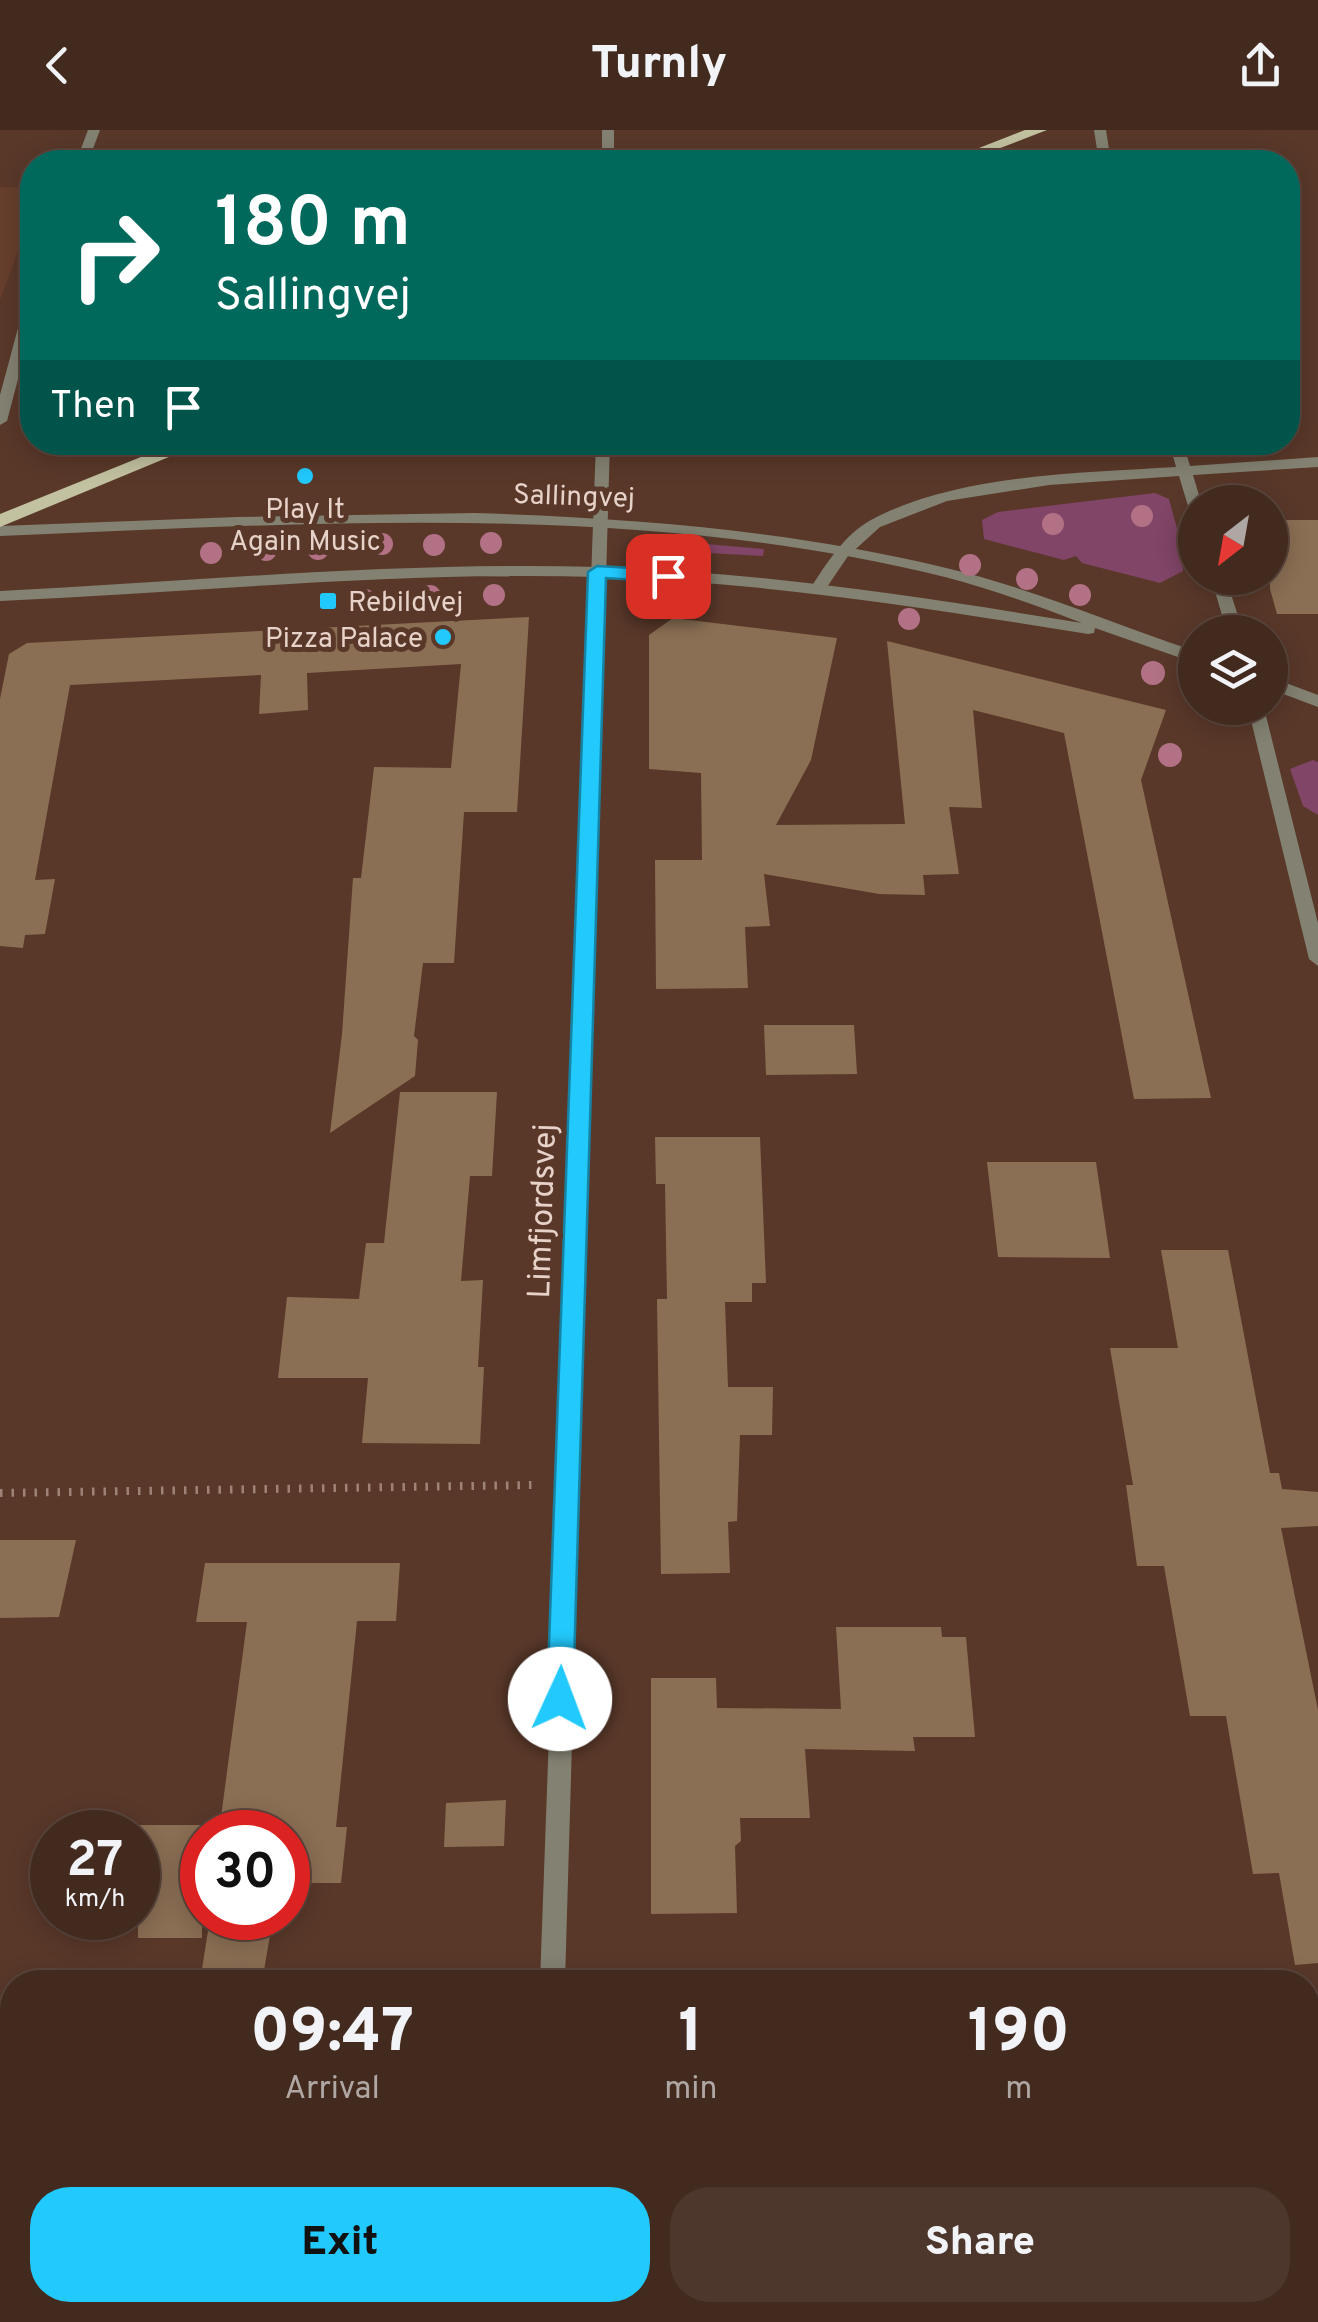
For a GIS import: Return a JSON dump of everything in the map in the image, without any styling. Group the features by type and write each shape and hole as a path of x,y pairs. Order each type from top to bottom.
{"main road":[{"path":"984,150 1039,130"},
{"path":"0,521 164,455"}],"street":[{"path":"0,421 20,327"},
{"name":"Limfjordsvej","path":"552,1970 604,455"},
{"path":"1180,455 1189,485"},
{"path":"818,589 842,552 875,524 944,497 1049,480 1318,462"},
{"name":"Sallingvej","path":"0,531 433,518 602,520 737,534 942,572 1028,596 1178,651"},
{"name":"Sallingvej","path":"0,596 63,595 269,578 597,572 818,589 1132,636"},
{"path":"1288,690 1318,702"},
{"path":"1260,725 1318,960"}],"path":[{"path":"0,1492 566,1484"}],"shaded area":[{"path":"0,187 20,188 20,246 0,300"},
{"path":"1155,493 1169,499 1178,532 1178,574 1160,583 1082,563 1076,556 1064,560 984,539 982,520 998,512"},
{"path":"648,539 764,549 763,556 634,549 630,544"},
{"path":"1313,760 1318,762 1318,815 1303,806 1290,769"}],"building":[{"path":"1288,520 1318,520 1318,614 1277,614 1272,595 1288,595"},
{"path":"529,617 517,812 464,812 454,963 423,963 414,1036 418,1040 415,1076 330,1133 342,1034 353,878 361,878 374,767 451,768 461,664 307,673 308,710 259,714 261,675 70,685 35,880 55,879 45,934 25,935 23,948 0,946 0,699 9,654 27,643"},
{"path":"673,618 837,638 811,760 776,825 905,824 887,641 1166,710 1141,780 1211,1098 1134,1099 1064,733 973,710 982,808 949,807 959,874 923,875 925,895 879,894 764,874 770,926 745,927 748,988 656,989 655,860 702,860 701,773 649,769 649,635"},
{"path":"764,1025 854,1025 857,1074 766,1075"},
{"path":"400,1092 497,1092 492,1176 470,1176 461,1281 483,1280 478,1367 484,1367 480,1444 362,1443 368,1378 278,1378 287,1297 359,1299 366,1243 384,1243"},
{"path":"655,1137 760,1137 766,1283 752,1283 752,1302 725,1302 728,1387 773,1387 772,1435 740,1435 737,1521 728,1522 730,1573 661,1574 657,1299 667,1299 665,1184 656,1184"},
{"path":"987,1162 1096,1162 1110,1258 998,1257"},
{"path":"1161,1250 1228,1250 1270,1473 1279,1473 1282,1489 1318,1492 1318,1526 1281,1528 1318,1710 1318,1963 1295,1965 1279,1873 1253,1874 1226,1716 1190,1716 1164,1566 1137,1566 1126,1485 1133,1485 1110,1348 1178,1348"},
{"path":"0,1540 76,1540 59,1617 0,1618"},
{"path":"205,1563 400,1563 396,1621 357,1621 336,1827 347,1827 341,1883 310,1883 310,1810 222,1810 247,1622 196,1622"},
{"path":"836,1627 941,1627 942,1637 966,1637 975,1737 913,1737 915,1751 805,1749 810,1818 740,1818 741,1841 735,1846 737,1913 651,1914 651,1678 716,1678 717,1708 841,1709"},
{"path":"506,1800 504,1846 444,1847 446,1803"},
{"path":"160,1825 180,1825 180,1938 160,1938"},
{"path":"207,1940 269,1940 264,1970 202,1970"}],"place":[{"name":"Play It Again Music","path":"305,476"},
{"name":"Rebildvej","path":"328,601"},
{"name":"Pizza Palace","path":"443,637"}],"route":[{"path":"560,1699 597,572 668,576"}]}
